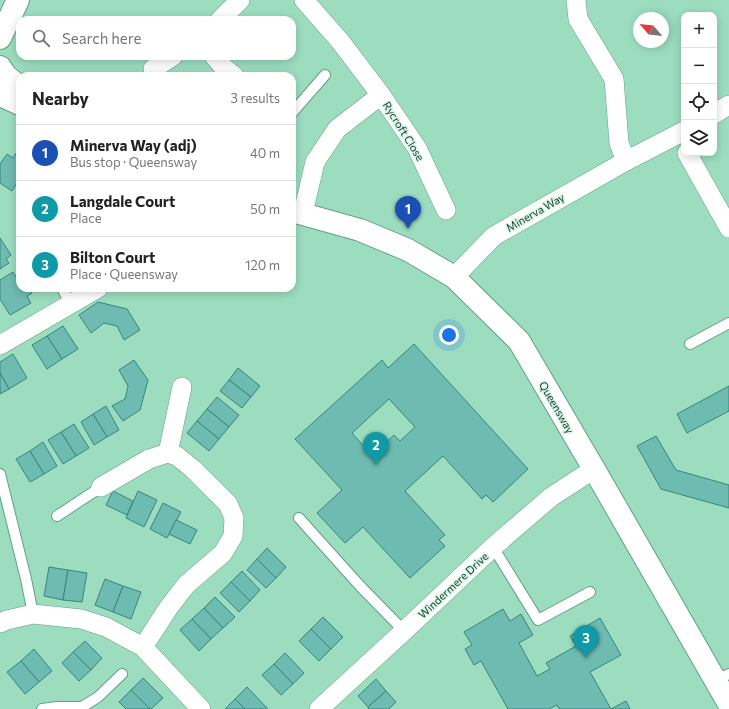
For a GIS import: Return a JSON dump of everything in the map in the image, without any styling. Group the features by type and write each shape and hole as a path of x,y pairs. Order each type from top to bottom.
{"street":[{"path":"0,38 18,0"},
{"path":"224,16 240,0"},
{"name":"Rycroft Close","path":"304,0 340,40 381,95 417,148 446,210"},
{"path":"576,0 578,19 614,79 619,143 626,161"},
{"path":"153,69 167,60"},
{"path":"217,60 229,72"},
{"path":"0,67 6,76 16,84"},
{"name":"Rycroft Close","path":"298,212 315,162 332,135 337,129 381,95"},
{"path":"0,96 16,102"},
{"path":"717,112 729,105"},
{"name":"Minerva Way","path":"454,277 494,236 626,161 681,138"},
{"path":"688,156 729,228"},
{"name":"Queensway","path":"298,212 360,230 408,250 454,277 519,341 594,469 722,677 729,704"},
{"path":"0,346 66,296 82,292"},
{"path":"168,453 182,387"},
{"path":"101,487 150,459 168,453 178,456 193,469 228,504 234,518 233,536 223,553 186,585 169,607 143,647"},
{"name":"Windermere Drive","path":"319,709 493,547 551,497 594,469"},
{"path":"0,623 33,614 81,619 106,627 143,647 201,709"}],"lane":[{"path":"296,108 325,75"},
{"path":"690,344 729,323"},
{"path":"0,474 26,579 33,614"},
{"path":"57,516 101,487"},
{"path":"299,518 360,586 404,631"},
{"path":"493,547 538,620 590,592"},
{"path":"42,709 57,707 82,707 98,697 122,674"}],"building":[{"path":"16,153 16,184 12,191 0,183 0,164 7,154 13,158"},
{"path":"0,238 11,255 6,259 9,263 0,269"},
{"path":"13,272 16,277 16,292 31,292 27,296 31,303 10,315 0,299 0,280"},
{"path":"98,302 127,309 140,330 124,340 117,326 104,323 91,333 79,315"},
{"path":"63,326 78,349 62,359 47,336"},
{"path":"47,336 62,359 47,369 32,345"},
{"path":"414,344 528,469 493,502 486,495 482,499 443,456 405,491 445,535 439,540 445,546 410,578 363,527 345,543 317,513 342,490 295,439 382,360 388,368","holes":["389,399 415,427 400,441 394,435 380,448 385,454 377,461 352,433"]},
{"path":"13,354 27,378 9,389 0,373 0,362"},
{"path":"134,360 148,380 140,410 123,421 112,406 125,399 128,386 119,370"},
{"path":"238,368 260,386 251,397 229,380"},
{"path":"0,373 9,389 0,394"},
{"path":"229,380 251,397 242,408 220,391"},
{"path":"729,386 729,411 687,433 677,414"},
{"path":"217,397 239,415 229,427 207,409"},
{"path":"106,406 119,430 107,437 93,414"},
{"path":"207,409 229,427 219,439 197,421"},
{"path":"93,414 107,437 94,445 81,422"},
{"path":"197,421 219,439 209,451 187,433"},
{"path":"74,424 89,448 76,456 61,432"},
{"path":"61,432 76,456 63,464 48,440"},
{"path":"656,436 676,470 729,485 729,508 661,489 637,446"},
{"path":"43,442 57,466 44,474 30,451"},
{"path":"30,451 44,474 30,482 16,459"},
{"path":"113,491 133,501 127,515 106,505"},
{"path":"138,491 157,500 144,527 126,518"},
{"path":"163,503 181,512 167,538 150,529"},
{"path":"176,520 197,530 190,544 169,534"},
{"path":"267,548 286,567 276,578 257,559"},
{"path":"257,559 276,578 266,588 247,570"},
{"path":"49,567 68,570 63,600 44,596"},
{"path":"68,570 87,573 82,602 63,600"},
{"path":"242,571 260,590 250,601 231,582"},
{"path":"105,579 123,586 113,612 95,605"},
{"path":"231,582 250,601 239,612 220,593"},
{"path":"123,586 141,592 131,619 113,612"},
{"path":"215,597 235,617 223,628 204,608"},
{"path":"204,608 223,628 211,639 192,619"},
{"path":"503,609 510,621 521,614 533,635 519,643 537,676 550,669 546,663 576,646 570,636 600,618 621,655 590,672 611,709 559,709 557,705 549,709 508,709 481,661 474,665 465,649 472,645 464,632"},
{"path":"323,617 343,637 331,649 311,629"},
{"path":"192,619 211,639 199,651 180,630"},
{"path":"311,629 331,649 319,661 299,641"},
{"path":"85,641 102,658 91,670 73,652"},
{"path":"34,649 52,671 39,682 21,661"},
{"path":"73,652 91,670 79,681 62,663"},
{"path":"285,653 304,673 293,684 274,664"},
{"path":"21,661 39,682 25,694 7,672"},
{"path":"274,664 293,684 281,695 262,675"},
{"path":"143,678 163,698 151,709 131,690"},
{"path":"376,679 386,691 368,707 358,696"},
{"path":"247,687 267,709 245,709 235,699"},
{"path":"131,690 150,709 126,709 119,702"},
{"path":"386,691 396,702 389,709 369,709 368,707"},
{"path":"235,699 245,709 225,709"},
{"path":"626,701 630,709 611,709"}],"place":[{"name":"Minerva Way (adj)","path":"408,229"},
{"name":"Langdale Court","path":"376,465"},
{"name":"Bilton Court","path":"586,658"}]}
